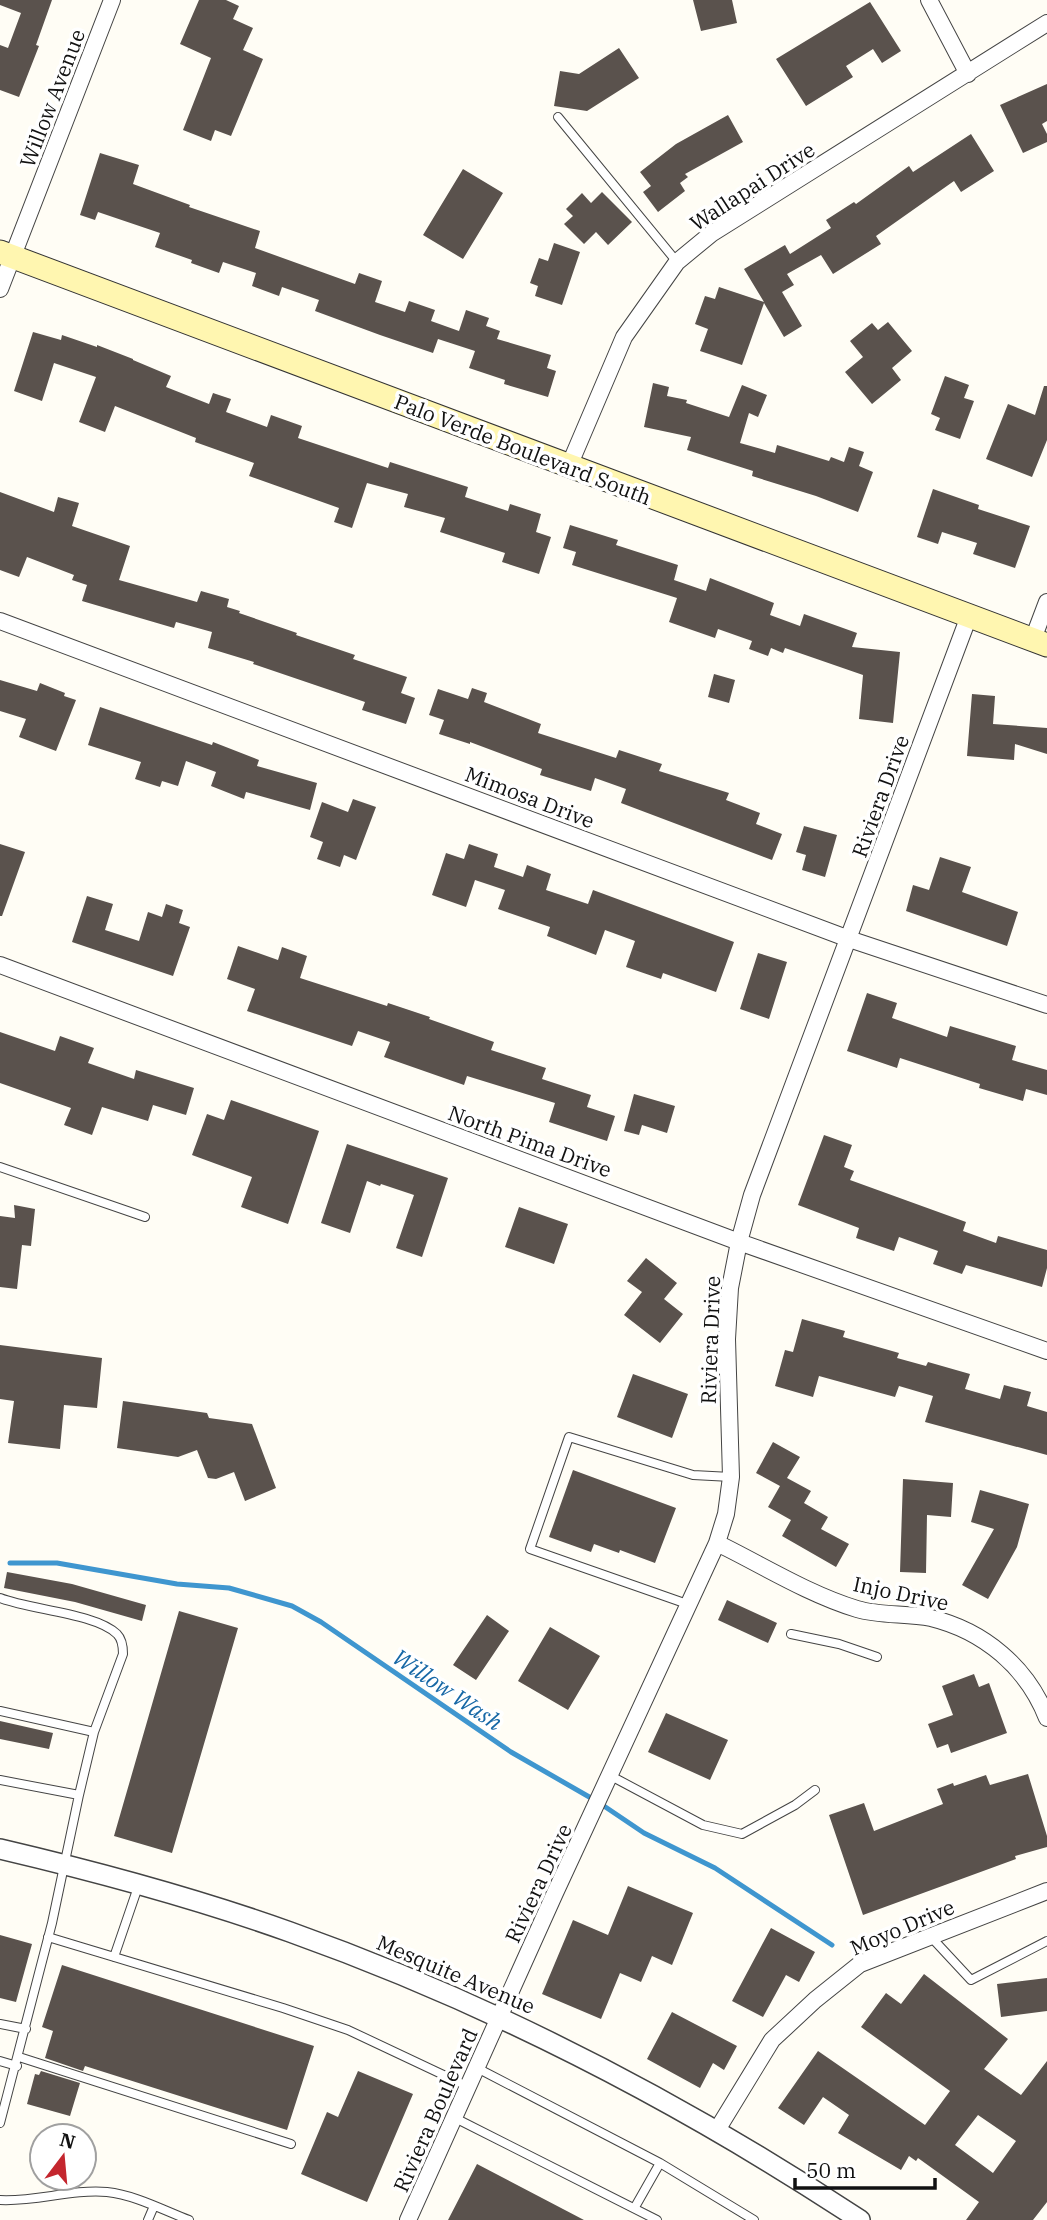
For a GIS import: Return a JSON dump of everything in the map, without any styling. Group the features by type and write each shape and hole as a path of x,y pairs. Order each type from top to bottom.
{"main road":[{"name":"Palo Verde Boulevard South","path":"6,254 1040,642"}],"street":[{"name":"Willow Avenue","path":"0,289 6,254 112,0"},
{"path":"929,0 968,74"},
{"name":"Wallapai Drive","path":"569,466 624,337 677,262 712,234 1047,23"},
{"path":"1040,642 1047,602"},
{"name":"Riviera Drive","path":"500,2017 717,1543 726,1514 731,1477 727,1339 730,1288 739,1241 752,1195 969,616"},
{"name":"Mimosa Drive","path":"0,621 849,939 1047,1005"},
{"name":"North Pima Drive","path":"0,965 739,1241 1047,1350"},
{"name":"Injo Drive","path":"717,1543 823,1595 859,1609 930,1618 960,1627 990,1643 1017,1666 1042,1704 1047,1718"},
{"name":"Mesquite Avenue","path":"0,1849 139,1884 288,1931 365,1959 500,2017 586,2058 717,2130 860,2220"},
{"name":"Moyo Drive","path":"717,2130 772,2040 815,2000 860,1964 1047,1893"},
{"name":"Riviera Boulevard","path":"408,2220 500,2017"}],"lane":[{"path":"558,117 677,262"},
{"path":"0,1167 145,1217"},
{"path":"690,1605 530,1549 569,1437 693,1475 731,1477"},
{"path":"0,1598 92,1621 118,1635 123,1644 123,1654 94,1731 26,2029 0,2123"},
{"path":"791,1634 839,1644 877,1657"},
{"path":"0,1711 94,1731"},
{"path":"611,1776 703,1825 741,1834 795,1805 815,1790"},
{"path":"0,1780 79,1795"},
{"path":"114,1957 139,1884"},
{"path":"48,1937 348,2030 470,2087"},
{"path":"930,1937 971,1980 1047,1941"},
{"path":"0,2024 26,2029"},
{"path":"0,2061 18,2061 291,2144"},
{"path":"477,2068 660,2163 754,2220"},
{"path":"455,2118 657,2220"},
{"path":"635,2207 660,2163"},
{"path":"0,2200 23,2201 85,2192 109,2192 189,2220"},
{"path":"148,2220 154,2206"}],"building":[{"path":"0,0 52,0 36,45 39,46 19,97 0,90 0,45 8,48 21,13 0,5"},
{"path":"199,0 226,0 239,6 233,19 253,28 243,50 263,59 231,136 215,130 211,141 183,130 211,58 180,44"},
{"path":"693,0 732,0 737,23 701,31"},
{"path":"870,2 901,51 882,63 873,49 846,66 853,77 806,106 776,59"},
{"path":"619,48 639,78 587,111 554,106 560,71 579,74"},
{"path":"1047,84 1047,121 1042,124 1047,134 1047,142 1023,153 1000,105"},
{"path":"728,115 743,142 685,174 688,177 680,183 685,191 658,212 643,192 651,186 640,172 676,144"},
{"path":"971,134 994,171 961,192 954,181 876,236 881,244 833,274 821,255 787,274 794,285 782,292 802,326 784,337 764,303 742,365 700,351 708,329 695,324 705,296 715,299 719,287 764,302 744,269 785,245 790,254 831,228 826,220 854,202 856,204 909,166 913,172"},
{"path":"100,153 139,165 133,184 190,205 189,207 260,231 255,248 355,284 359,273 382,281 375,302 405,312 409,301 435,310 431,321 459,331 466,310 489,318 486,326 500,331 497,339 551,355 547,368 556,371 548,397 504,384 505,380 469,368 475,351 438,339 433,353 380,335 315,311 319,300 282,287 279,296 252,286 256,273 223,262 219,273 155,247 160,233 98,212 95,220 80,215"},
{"path":"463,169 503,193 463,259 423,235"},
{"path":"602,192 632,222 608,245 596,232 584,244 564,224 573,216 566,209 582,193 591,203"},
{"path":"554,243 580,252 562,305 535,296 538,286 530,283 539,258 548,261"},
{"path":"888,322 912,351 892,368 901,380 872,404 845,372 863,357 850,341 872,323 878,330"},
{"path":"33,332 61,340 62,335 133,359 171,376 166,387 209,404 213,393 231,399 226,412 267,427 271,415 302,426 298,438 388,468 390,462 468,487 465,497 508,511 510,504 541,514 536,532 551,537 539,574 502,562 505,553 440,532 445,518 404,507 408,494 367,483 352,528 334,522 339,508 249,476 254,463 195,442 196,438 115,406 105,432 79,422 96,377 54,363 42,401 14,391"},
{"path":"945,376 969,385 964,398 974,401 960,439 935,430 940,418 931,414"},
{"path":"653,383 669,387 667,396 687,400 686,403 729,417 742,385 767,395 758,417 749,413 740,443 775,453 777,445 829,461 831,457 844,462 849,447 864,452 859,466 873,472 858,512 752,476 753,471 687,450 691,437 644,427"},
{"path":"1044,386 1047,386 1047,440 1032,477 986,459 1008,404 1035,415"},
{"path":"933,489 979,505 978,509 1030,526 1015,568 973,554 977,543 942,532 938,544 917,537"},
{"path":"0,492 54,512 58,497 79,503 72,526 130,546 119,580 197,602 201,591 229,599 227,607 240,611 239,613 355,655 353,659 407,677 401,693 415,698 406,724 362,710 365,702 208,648 212,632 176,622 174,628 82,601 87,585 72,580 74,575 27,557 19,577 0,570"},
{"path":"570,525 618,540 616,545 678,565 674,580 706,591 710,578 774,603 770,615 800,626 804,614 857,633 852,647 900,652 893,723 859,719 863,675 785,648 783,653 771,648 768,656 749,649 752,641 718,629 715,638 669,622 677,598 572,565 576,552 563,548"},
{"path":"714,674 735,680 729,703 708,697"},
{"path":"0,680 37,691 40,683 76,700 56,751 19,737 26,719 0,711"},
{"path":"472,688 487,693 484,702 541,724 538,733 616,758 619,750 662,764 659,771 729,793 726,800 760,813 756,824 782,834 772,860 621,803 626,789 595,778 591,791 540,775 542,769 470,742 439,734 444,720 429,715 438,689 468,699"},
{"path":"972,694 995,696 993,724 1047,728 1047,754 1015,744 1014,760 967,756"},
{"path":"100,707 212,745 213,742 259,760 257,766 317,783 310,810 246,792 244,799 211,786 216,772 186,761 178,786 162,781 160,787 135,779 141,762 88,745"},
{"path":"353,799 376,807 356,860 344,855 340,867 317,859 323,842 310,837 322,802 348,812"},
{"path":"804,826 837,835 825,877 802,870 806,855 796,852"},
{"path":"0,844 25,852 2,916 0,916"},
{"path":"469,844 498,854 494,867 523,877 527,865 551,874 546,890 588,904 593,890 734,942 716,992 663,973 661,979 626,967 635,941 605,930 596,955 547,936 550,927 498,909 505,890 475,880 466,907 432,895 446,853 464,859"},
{"path":"940,857 971,867 962,892 1018,912 1007,946 906,911 913,885 929,890"},
{"path":"87,896 113,904 105,930 139,941 148,912 162,917 166,904 183,910 179,923 190,927 173,976 72,942"},
{"path":"238,946 278,960 282,947 307,956 300,978 430,1017 429,1019 494,1042 491,1050 546,1068 542,1079 591,1095 587,1107 615,1116 607,1141 549,1122 555,1103 467,1076 464,1085 384,1057 390,1042 358,1031 352,1046 247,1011 255,989 227,979"},
{"path":"758,953 787,962 769,1019 740,1009"},
{"path":"867,993 897,1003 892,1018 947,1037 950,1026 1016,1046 1012,1060 1047,1070 1047,1095 1026,1089 1023,1101 979,1088 980,1084 900,1058 897,1068 847,1051"},
{"path":"0,1032 55,1051 60,1036 94,1048 88,1063 134,1079 136,1070 194,1088 186,1115 153,1105 148,1121 102,1107 92,1135 64,1125 71,1108 0,1083"},
{"path":"634,1094 675,1106 667,1133 642,1125 639,1135 624,1131"},
{"path":"231,1100 319,1131 288,1224 241,1207 252,1177 192,1155 207,1114 224,1120"},
{"path":"824,1135 852,1145 844,1167 854,1171 850,1180 966,1222 963,1231 996,1243 998,1236 1047,1250 1047,1268 1042,1287 966,1265 962,1274 933,1264 938,1251 899,1237 894,1251 856,1238 859,1228 798,1205"},
{"path":"347,1144 448,1178 422,1257 396,1248 414,1195 367,1181 350,1233 321,1223"},
{"path":"14,1205 35,1209 31,1246 22,1245 17,1289 0,1287 0,1216 15,1218"},
{"path":"519,1207 568,1224 554,1264 505,1247"},
{"path":"646,1258 677,1283 664,1299 683,1314 660,1343 624,1315 642,1292 627,1281"},
{"path":"802,1319 845,1331 843,1337 899,1353 897,1358 926,1366 928,1362 970,1374 965,1389 1000,1399 1004,1385 1031,1392 1027,1406 1047,1412 1047,1455 925,1422 933,1396 899,1386 895,1397 819,1376 813,1397 775,1386 785,1350 793,1352"},
{"path":"0,1345 102,1358 97,1408 64,1405 60,1449 8,1443 14,1401 0,1399"},
{"path":"633,1374 688,1394 672,1438 617,1417"},
{"path":"123,1401 207,1413 209,1418 252,1424 276,1488 245,1501 234,1472 216,1479 208,1478 197,1450 178,1457 117,1448"},
{"path":"773,1442 800,1457 787,1478 811,1491 804,1503 828,1517 821,1529 849,1544 836,1567 782,1536 791,1520 768,1507 780,1486 756,1473"},
{"path":"573,1470 676,1508 655,1563 594,1544 591,1552 549,1537"},
{"path":"903,1479 953,1483 951,1517 927,1515 926,1573 900,1572"},
{"path":"980,1490 1029,1504 1017,1547 988,1599 962,1585 994,1529 971,1522"},
{"path":"7,1572 72,1584 146,1605 142,1621 75,1602 4,1588"},
{"path":"727,1600 777,1623 768,1643 718,1620"},
{"path":"179,1611 238,1628 172,1853 114,1836"},
{"path":"487,1615 509,1631 476,1680 453,1665"},
{"path":"550,1627 600,1656 568,1710 518,1681"},
{"path":"974,1674 979,1687 989,1683 1007,1733 951,1753 948,1744 937,1748 928,1724 953,1715 942,1686"},
{"path":"666,1713 728,1740 710,1780 648,1752"},
{"path":"0,1721 53,1733 49,1749 0,1739"},
{"path":"1028,1774 1047,1836 1047,1847 1015,1856 1016,1859 863,1915 829,1815 864,1803 874,1831 943,1804 937,1789 953,1783 954,1786 986,1775 990,1785"},
{"path":"628,1886 693,1913 672,1965 652,1956 641,1982 620,1973 601,2019 542,1994 573,1920 608,1935"},
{"path":"771,1928 815,1952 799,1982 786,1975 763,2017 732,2001"},
{"path":"0,1935 32,1944 16,2002 0,1998"},
{"path":"62,1965 314,2046 287,2130 85,2066 83,2071 45,2058 53,2031 42,2027"},
{"path":"924,1974 1008,2039 984,2069 1021,2095 1047,2061 1047,2202 1033,2220 966,2220 979,2202 918,2158 916,2161 909,2156 901,2170 838,2133 849,2115 823,2097 804,2125 778,2108 818,2051 925,2125 950,2091 861,2027 886,1993 901,2004","holes":["978,2115 1016,2141 993,2173 955,2145"]},
{"path":"1047,1978 1047,2011 1001,2017 997,1984"},
{"path":"672,2012 737,2046 724,2070 713,2063 700,2088 647,2059"},
{"path":"41,2071 80,2083 70,2116 27,2104 35,2074 39,2075"},
{"path":"358,2071 413,2094 367,2202 301,2174 327,2112 338,2117"},
{"path":"477,2164 584,2220 448,2220"}],"waterway":[{"name":"Willow Wash","path":"10,1563 57,1563 177,1584 229,1588 292,1606 321,1622 511,1752 598,1802 644,1833 715,1868 832,1945"}]}
